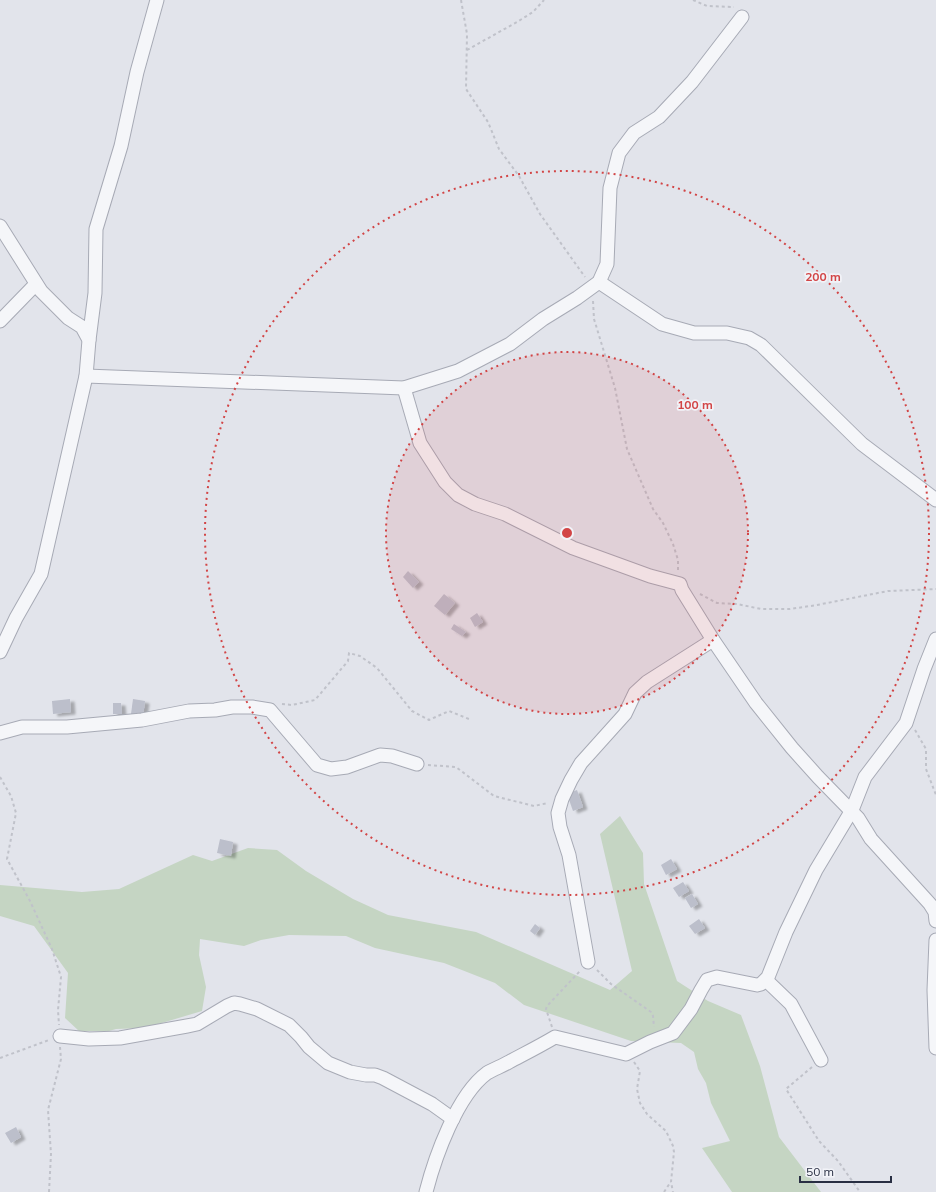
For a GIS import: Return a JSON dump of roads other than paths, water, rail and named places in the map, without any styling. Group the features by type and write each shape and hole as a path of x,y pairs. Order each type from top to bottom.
{"street":[{"path":"0,652 16,618 41,574 46,555 86,376 95,293 96,229 121,146 137,72 157,0"},
{"path":"86,376 404,388 458,371 510,344 543,319 577,298 595,284 607,264 610,188 619,154 634,133 659,117 692,82 739,13"},
{"path":"0,226 41,291 68,318 82,327 89,340"},
{"path":"0,321 36,284"},
{"path":"595,284 662,324 694,333 728,333 749,338 761,345 862,444 936,500"},
{"path":"404,388 420,443 445,482 458,495 476,504 505,514 573,548 650,576 680,584 682,590 713,640 756,703 792,748 818,777 852,810 871,839 930,904 936,921"},
{"path":"426,1192 433,1166 453,1119 464,1099 474,1086 488,1073 555,1037 626,1054 650,1042 668,1036 677,1030 691,1009 707,980 717,977 757,985 766,980 816,870 852,810 866,777 906,723 924,669 936,639"},
{"path":"588,962 568,855 560,827 558,813 561,803 570,780 581,763 625,714 635,693 647,682 713,640"},
{"path":"0,733 22,727 67,727 142,720 189,711 215,710 232,707 252,707 270,710 317,765 331,769 347,767 380,755 392,756 417,764"},
{"path":"936,940 934,990 936,1048"},
{"path":"766,980 791,1004 821,1060"},
{"path":"60,1036 89,1039 120,1038 197,1024 227,1006 234,1003 240,1004 263,1012 289,1026 309,1047 328,1063 350,1072 375,1075 401,1086 432,1104 453,1119"}]}
